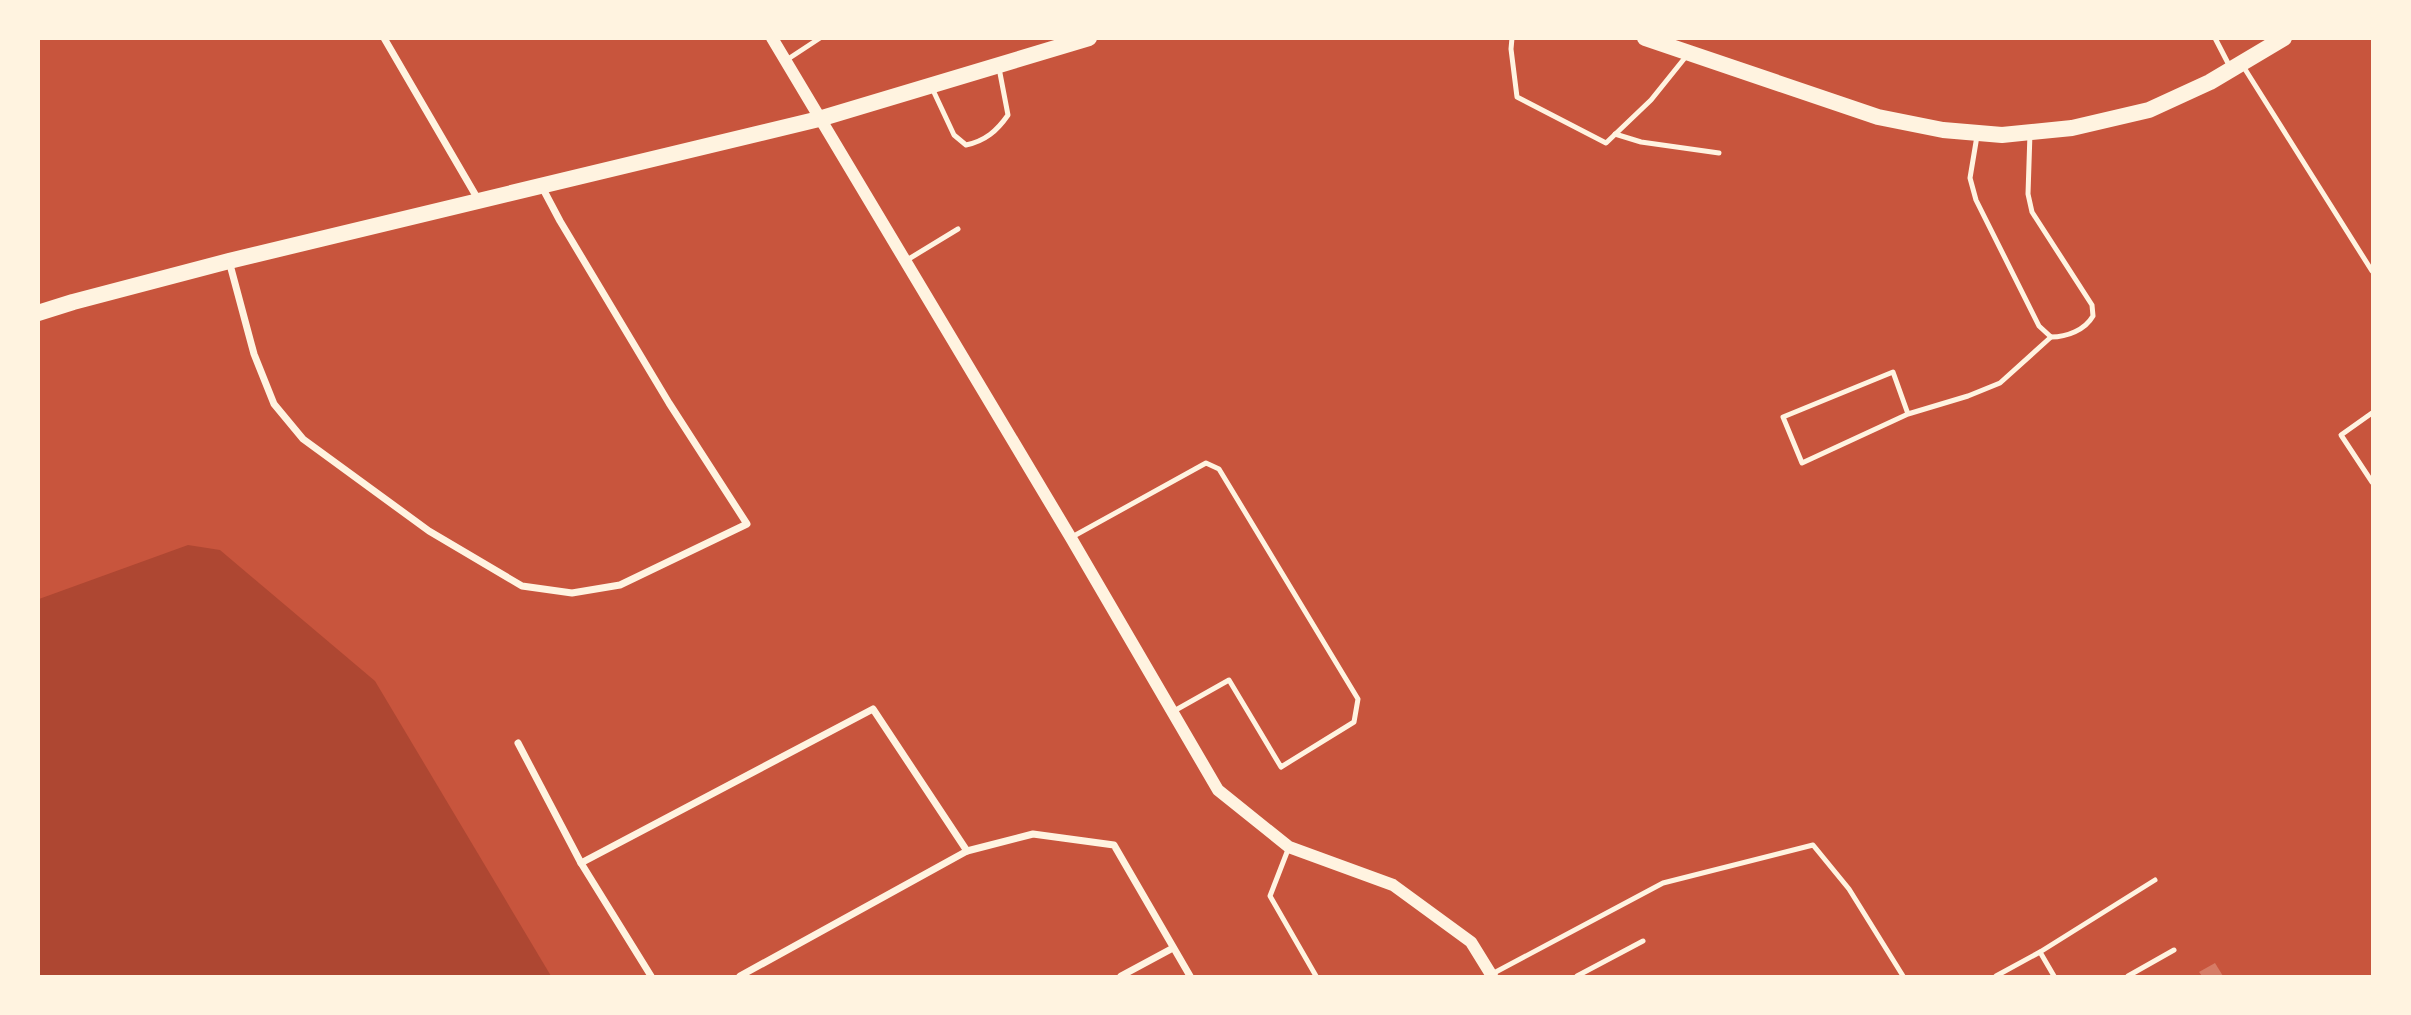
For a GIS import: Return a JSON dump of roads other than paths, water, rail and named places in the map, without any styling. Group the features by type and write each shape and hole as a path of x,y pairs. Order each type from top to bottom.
{"main road":[{"path":"38,313 229,261 819,119 1089,38"},
{"path":"1646,38 1878,117 1943,130 2003,135 2072,128 2149,110 2210,82 2284,38"}],"street":[{"path":"384,38 479,202"},
{"path":"772,38 1071,538 1218,790 1289,847 1393,885 1471,942 1492,975"},
{"path":"229,261 254,354 274,404 303,439 429,531 522,586 572,593 621,585 747,524 669,403 559,221 542,187"},
{"path":"580,863 873,709 967,850"},
{"path":"518,743 580,863 651,976"},
{"path":"740,976 967,850 1033,834 1114,845 1190,976"},
{"path":"1121,976 1172,948"}],"lane":[{"path":"785,61 820,38"},
{"path":"1512,38 1517,97 1606,142 1651,100 1688,53"},
{"path":"2215,38 2372,271"},
{"path":"930,85 954,135 966,145 980,142 998,128 1008,115 999,65"},
{"path":"1908,414 1893,372 1783,417 1802,463 1908,414 1968,396 2000,383 2051,337 2063,337 2089,323 2093,316 2091,305 2032,212 2028,194 2030,132"},
{"path":"1978,133 1970,178 1976,200 2039,326 2051,337"},
{"path":"1615,134 1641,142 1719,153"},
{"path":"904,261 958,229"},
{"path":"2372,413 2342,435 2372,482"},
{"path":"1071,538 1206,463 1219,469 1357,698 1354,722 1281,767 1229,680 1172,712"},
{"path":"1492,975 1662,883 1813,845 1849,889 1903,976"},
{"path":"1289,847 1270,896 1316,976"},
{"path":"1996,976 2040,952 2155,880"},
{"path":"1577,976 1643,941"},
{"path":"2129,976 2174,950"},
{"path":"2040,952 2054,976"}]}
